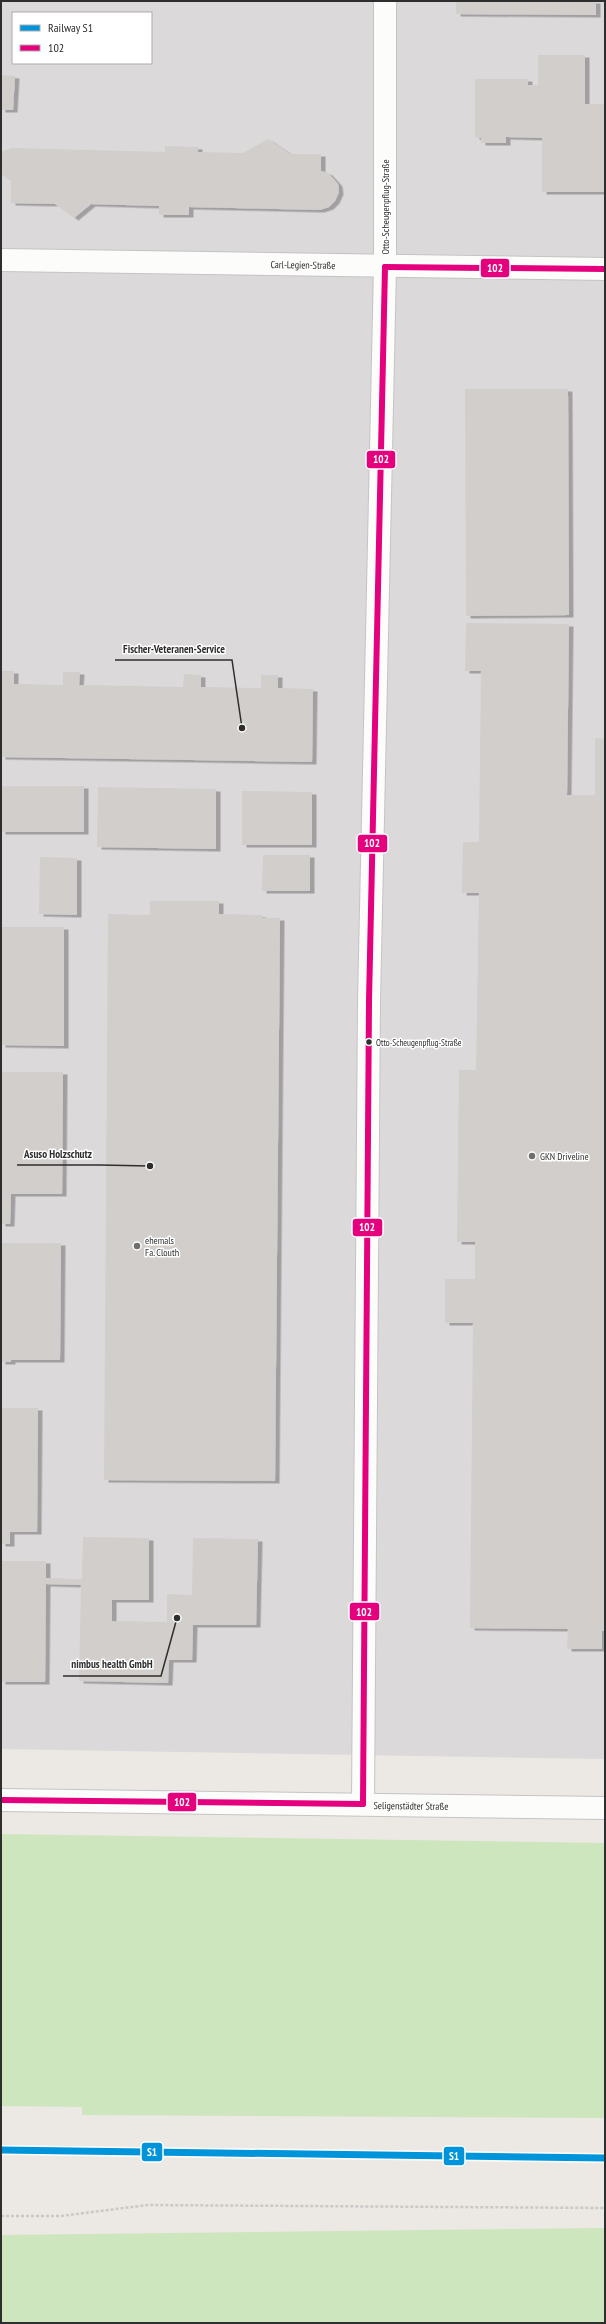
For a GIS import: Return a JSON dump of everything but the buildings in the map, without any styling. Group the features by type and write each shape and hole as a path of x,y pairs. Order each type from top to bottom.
{"street":[{"name":"Otto-Scheugenpflug-Straße","path":"363,1804 369,1001 385,267 385,1"},
{"name":"Carl-Legien-Straße","path":"1,260 385,267 605,269"},
{"name":"Seligenstädter Straße","path":"1,1800 605,1808"}],"path":[{"path":"1,2216 61,2216 148,2205 605,2208"}],"shaded area":[{"path":"1,1 605,1 605,1759 1,1749"}],"green space":[{"path":"1,1834 605,1843 605,2118 82,2115 82,2107 1,2106"},
{"path":"605,2228 605,2323 1,2323 1,2235"}],"rail line":[{"name":"S1","path":"1,2150 605,2158"}],"transit line":[{"name":"102","path":"385,267 605,269"},
{"name":"102","path":"363,1804 369,1001 385,267"},
{"name":"102","path":"1,1800 363,1804"}],"place":[{"name":"Fischer-Veteranen-Service","path":"242,728"},
{"name":"Otto-Scheugenpflug-Straße","path":"369,1042"},
{"name":"GKN Driveline","path":"532,1156"},
{"name":"Asuso Holzschutz","path":"150,1166"},
{"name":"ehemals Fa. Clouth","path":"137,1246"},
{"name":"nimbus health GmbH","path":"177,1618"}]}
